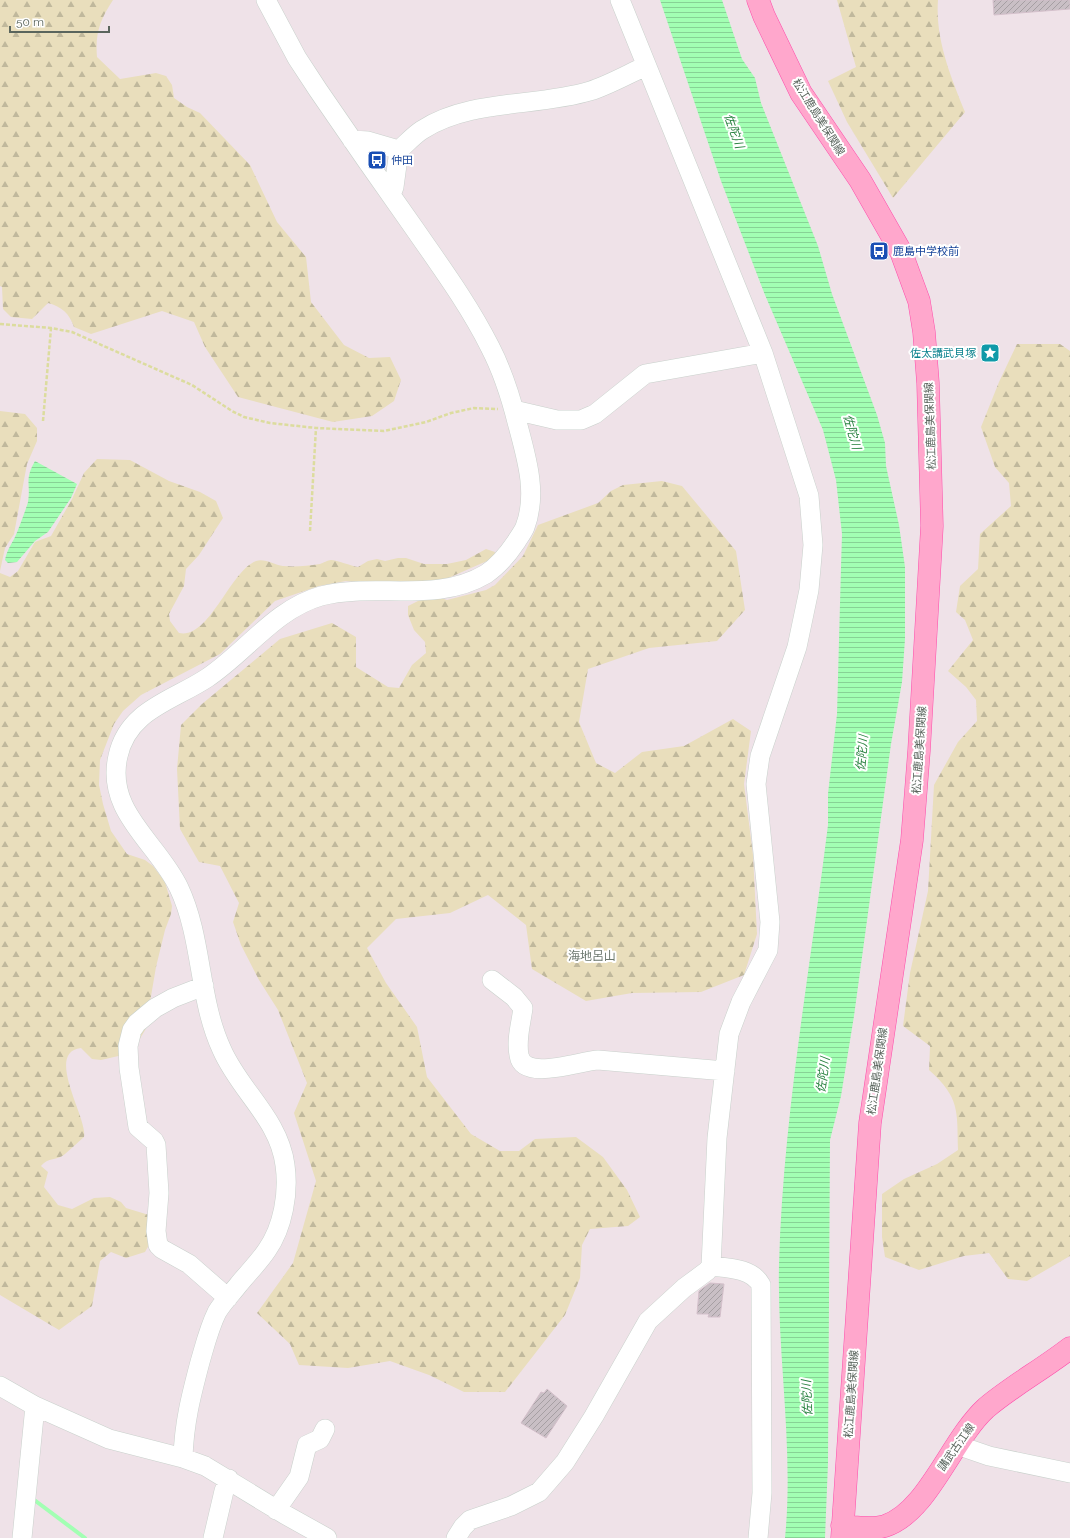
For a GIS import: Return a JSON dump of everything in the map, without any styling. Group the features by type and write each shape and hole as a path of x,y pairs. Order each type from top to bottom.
{"main road":[{"name":"松江鹿島美保関線","path":"758,0 764,16 801,93 860,180 901,252 919,301 924,332 928,383 932,526 920,743 912,840 870,1123 842,1532"},
{"name":"講武古江線","path":"842,1532 883,1527 902,1518 918,1503 971,1424 986,1408 1070,1348"}],"street":[{"path":"183,1458 184,1426 208,1333 218,1310 268,1249 281,1222 285,1194 285,1166 279,1139 265,1114 237,1076 222,1052 213,1026 188,914 178,885 134,826 119,798 115,777 118,755 124,738 132,725 153,708 195,686 227,665 272,623 292,608 320,596 352,591 423,591 458,586 488,573 508,554 525,527 531,496 528,465 514,410 492,351 462,297 352,140 297,58 266,0"},
{"path":"456,1538 463,1527 470,1520 511,1506 539,1492 565,1462 594,1416 648,1321 684,1288 707,1271 710,1266 717,1138 729,1034 741,1002 768,950 770,922 756,784 760,756 797,647 809,590 813,545 809,496 763,353 620,0"},
{"path":"391,195 394,187 399,150 422,130 441,120 488,106 540,101 591,90 646,66"},
{"path":"352,140 368,141 399,150"},
{"path":"514,410 557,420 581,420 595,414 645,374 763,353"},
{"path":"492,980 514,997 523,1008 518,1050 521,1061 527,1066 539,1069 598,1060 725,1071"},
{"path":"204,986 163,1003 137,1023 129,1038 129,1068 138,1127 149,1136 156,1145 159,1193 156,1231 158,1245 162,1249 189,1264 228,1298"},
{"path":"710,1266 732,1269 749,1274 759,1280 762,1285 762,1493 758,1538"},
{"path":"0,1386 35,1406 109,1439 183,1458 205,1466 229,1479 276,1510 327,1538"},
{"path":"22,1538 35,1406"},
{"path":"276,1510 299,1477 307,1445 320,1439 325,1429"},
{"path":"957,1444 990,1456 1070,1473"},
{"path":"213,1538 224,1491 229,1479"}],"path":[{"path":"0,324 50,328 72,332 192,385 244,417 286,426 384,430 426,422 451,413 474,408 514,410"},
{"path":"43,421 50,328"},
{"path":"310,530 316,428"}],"green space":[{"path":"0,0 113,0 99,27 97,57 120,79 156,73 166,76 172,85 174,98 187,107 200,113 250,165 277,222 306,257 311,302 344,345 369,358 390,357 401,380 394,401 372,416 333,422 238,397 205,347 194,322 162,311 91,334 74,327 70,318 64,311 57,306 48,303 32,319 11,317 3,309 2,287 0,286"},
{"path":"837,0 938,0 939,29 945,58 965,112 893,198 847,122 828,81 856,67"},
{"path":"1017,344 1060,344 1070,351 1070,1256 1027,1281 1008,1279 989,1253 964,1256 919,1270 885,1257 882,1237 882,1194 904,1179 937,1164 958,1150 957,1114 955,1106 952,1097 929,1070 930,1046 903,1026 910,973 928,891 934,785 958,742 977,721 976,700 966,687 948,671 973,640 965,620 956,612 960,586 978,569 980,534 1011,506 1009,483 995,467 981,427 999,382"},
{"path":"0,411 25,414 37,428 37,441 27,464 14,534 5,548 0,571"},
{"path":"97,459 130,460 169,481 200,492 216,501 223,518 199,555 186,569 184,586 169,614 170,621 179,633 190,632 200,626 210,616 237,577 246,567 259,560 283,566 306,566 320,564 331,560 358,567 368,561 377,559 385,561 398,558 406,558 424,564 447,564 466,560 486,549 495,552 494,556 487,561 446,579 403,585 346,581 319,586 275,601 220,654 141,695 123,711 114,724 100,760 99,785 111,831 127,854 145,860 153,866 165,882 172,906 171,914 165,930 156,967 149,1008 151,1020 135,1047 127,1054 101,1060 92,1059 81,1048 71,1052 66,1061 67,1073 70,1087 84,1128 84,1137 65,1154 59,1158 47,1161 41,1166 48,1172 44,1187 58,1205 72,1209 94,1198 110,1197 121,1202 126,1208 149,1215 150,1243 145,1252 126,1258 111,1252 100,1261 92,1306 59,1330 0,1295 0,573 10,577 18,571 35,542 51,536 72,499 84,473"},
{"path":"662,481 682,486 736,551 745,610 717,641 649,648 588,669 579,722 596,763 615,773 642,752 684,746 733,719 751,731 744,784 753,855 757,934 744,975 701,992 632,993 586,1001 532,969 526,925 488,895 450,913 396,919 367,948 386,983 417,1027 427,1077 471,1134 500,1151 519,1151 535,1139 576,1137 603,1157 627,1190 640,1217 628,1226 590,1229 582,1245 580,1278 565,1315 505,1392 464,1392 429,1375 390,1361 348,1368 299,1365 290,1344 257,1313 293,1263 316,1181 294,1113 307,1083 278,1010 259,980 241,945 233,922 239,903 220,866 199,862 180,829 177,769 181,725 202,704 280,639 332,623 356,637 356,667 388,687 399,688 412,665 426,653 425,642 414,630 408,615 408,606 434,596 447,600 486,590 495,585 523,556 538,525 598,503 611,491 623,485"}],"water":[{"name":"佐陀川","path":"660,0 722,0 742,59 755,78 761,103 818,246 832,294 877,415 885,443 886,466 899,525 905,567 905,639 902,682 891,744 854,1016 841,1096 830,1140 828,1463 825,1538 785,1538 788,1470 780,1333 779,1265 786,1154 798,1044 828,825 828,794 837,714 842,534 836,480 823,430 765,295 721,181"},
{"path":"35,461 77,484 71,498 48,532 35,541 17,562 8,563 5,560 6,556 18,531 28,502 29,478"}],"building":[{"path":"993,0 1070,0 1070,9 994,15"},
{"path":"710,1283 724,1284 720,1317 708,1317 709,1314 697,1314 699,1291"},
{"path":"547,1389 567,1406 546,1438 521,1423 541,1392 544,1393"}],"waterway":[{"path":"33,1497 33,1499 85,1538"}],"place":[{"name":"仲田","path":"377,160"},
{"name":"鹿島中学校前","path":"879,251"},
{"name":"佐太講武貝塚","path":"990,353"}],"district":[{"name":"海地呂山","path":"592,956"}]}
